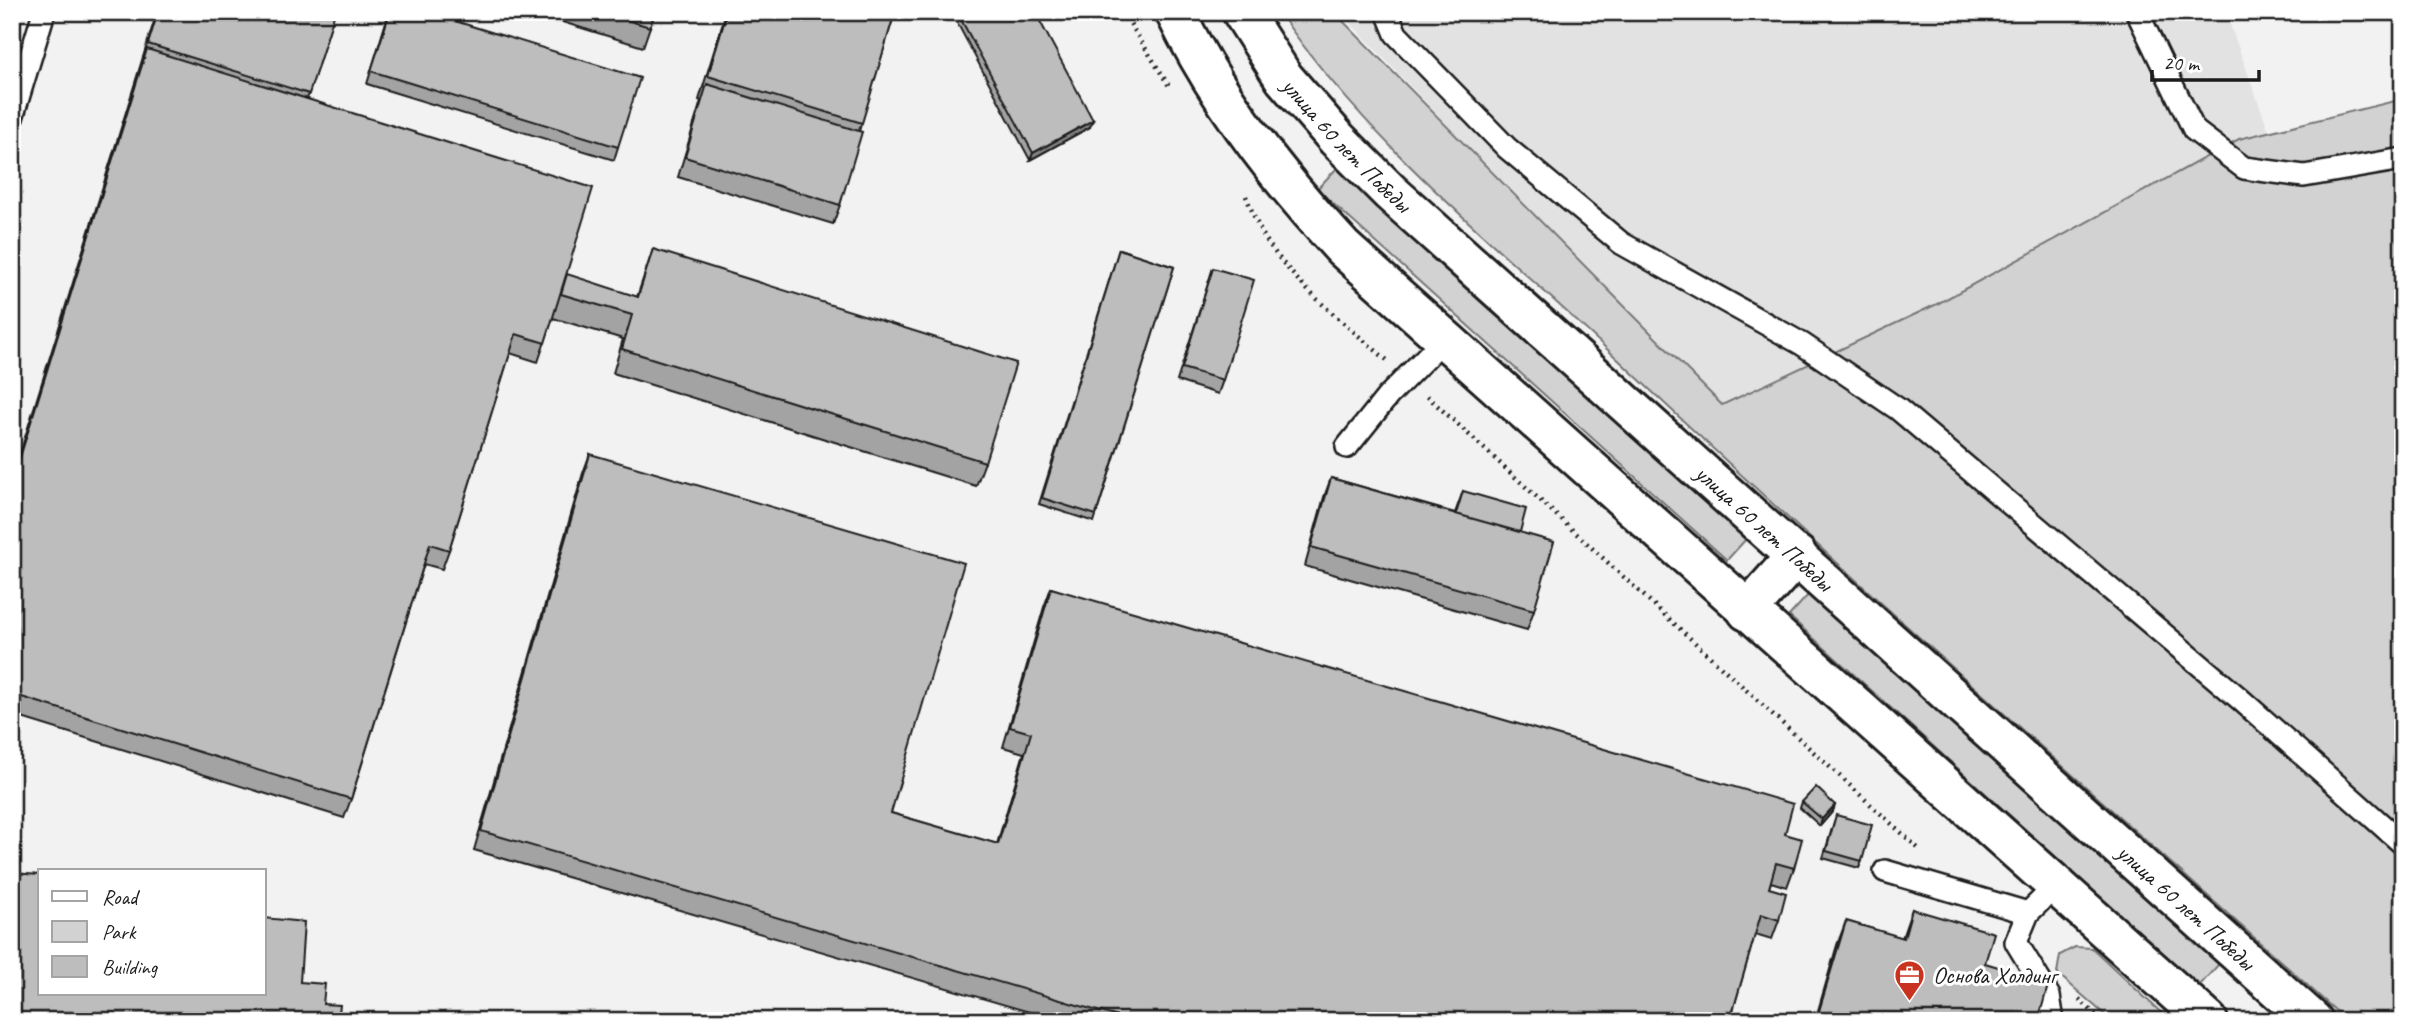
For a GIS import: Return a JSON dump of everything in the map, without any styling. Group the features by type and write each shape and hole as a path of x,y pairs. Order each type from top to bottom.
{"main road":[{"path":"1175,12 1240,122 1290,191 1343,247 1746,611 2208,1021"},
{"name":"улица 60 лет Победы","path":"1241,12 1284,78 1337,139 1390,192 2313,1021"},
{"path":"1746,611 1797,555"}],"lane":[{"path":"12,118 44,12"},
{"path":"1387,12 1396,34 1507,148 1621,243 1802,344 1898,409 2230,690 2403,844"},
{"path":"2137,12 2194,130 2244,168 2304,176 2403,159"},
{"path":"1347,447 1407,377 1444,339"},
{"path":"1885,871 2028,913"},
{"path":"2053,1021 2049,996 2016,942 2028,913 2057,885"}],"path":[{"path":"1123,12 1175,96"},
{"path":"1243,191 1265,239 1288,270 1316,299 1407,377 1921,850 1950,890"}],"shaded area":[{"path":"1340,12 2217,12 2228,19 2271,137 2403,963 1709,402"}],"green space":[{"path":"1279,12 1334,12 1722,405 1937,304 2239,139 2403,99 2403,1021 2347,1021 1975,688 1434,190 1352,105"},
{"path":"1338,167 1747,538 1727,560 1317,189"},
{"path":"1809,594 2219,964 2199,986 1789,616"},
{"path":"2075,947 2092,948 2170,1021 2112,1021 2057,973 2060,955"}],"building":[{"path":"158,12 335,12 309,94 148,44"},
{"path":"390,12 426,12 640,78 618,147 371,71"},
{"path":"600,12 655,12 650,27"},
{"path":"727,12 895,12 862,123 708,76"},
{"path":"957,12 1035,12 1093,120 1033,153"},
{"path":"147,49 593,188 545,343 516,334 449,550 430,544 351,799 12,694 12,483"},
{"path":"707,84 862,132 840,205 685,157"},
{"path":"653,249 1016,363 985,462 622,349 632,315 561,294 567,274 638,297"},
{"path":"1119,249 1174,267 1096,515 1042,498"},
{"path":"1213,268 1254,280 1223,380 1182,368"},
{"path":"590,454 964,563 891,813 998,844 1031,733 1010,727 1051,588 1793,804 1785,834 1802,839 1794,868 1776,863 1769,888 1786,893 1779,920 1761,914 1730,1021 1132,1021 481,831"},
{"path":"1331,478 1554,542 1534,610 1311,547"},
{"path":"1463,491 1526,509 1520,532 1456,514"},
{"path":"1816,787 1835,805 1822,819 1802,802"},
{"path":"1836,815 1872,825 1862,861 1826,851"},
{"path":"12,873 38,875 38,995 266,995 266,918 304,922 300,982 325,984 323,1004 340,1005 338,1021 12,1021"},
{"path":"1912,909 1994,933 1985,963 2049,982 2038,1021 1816,1021 1846,921 1904,938"}],"place":[{"name":"Основа Холдинг","path":"1910,1002"}]}
